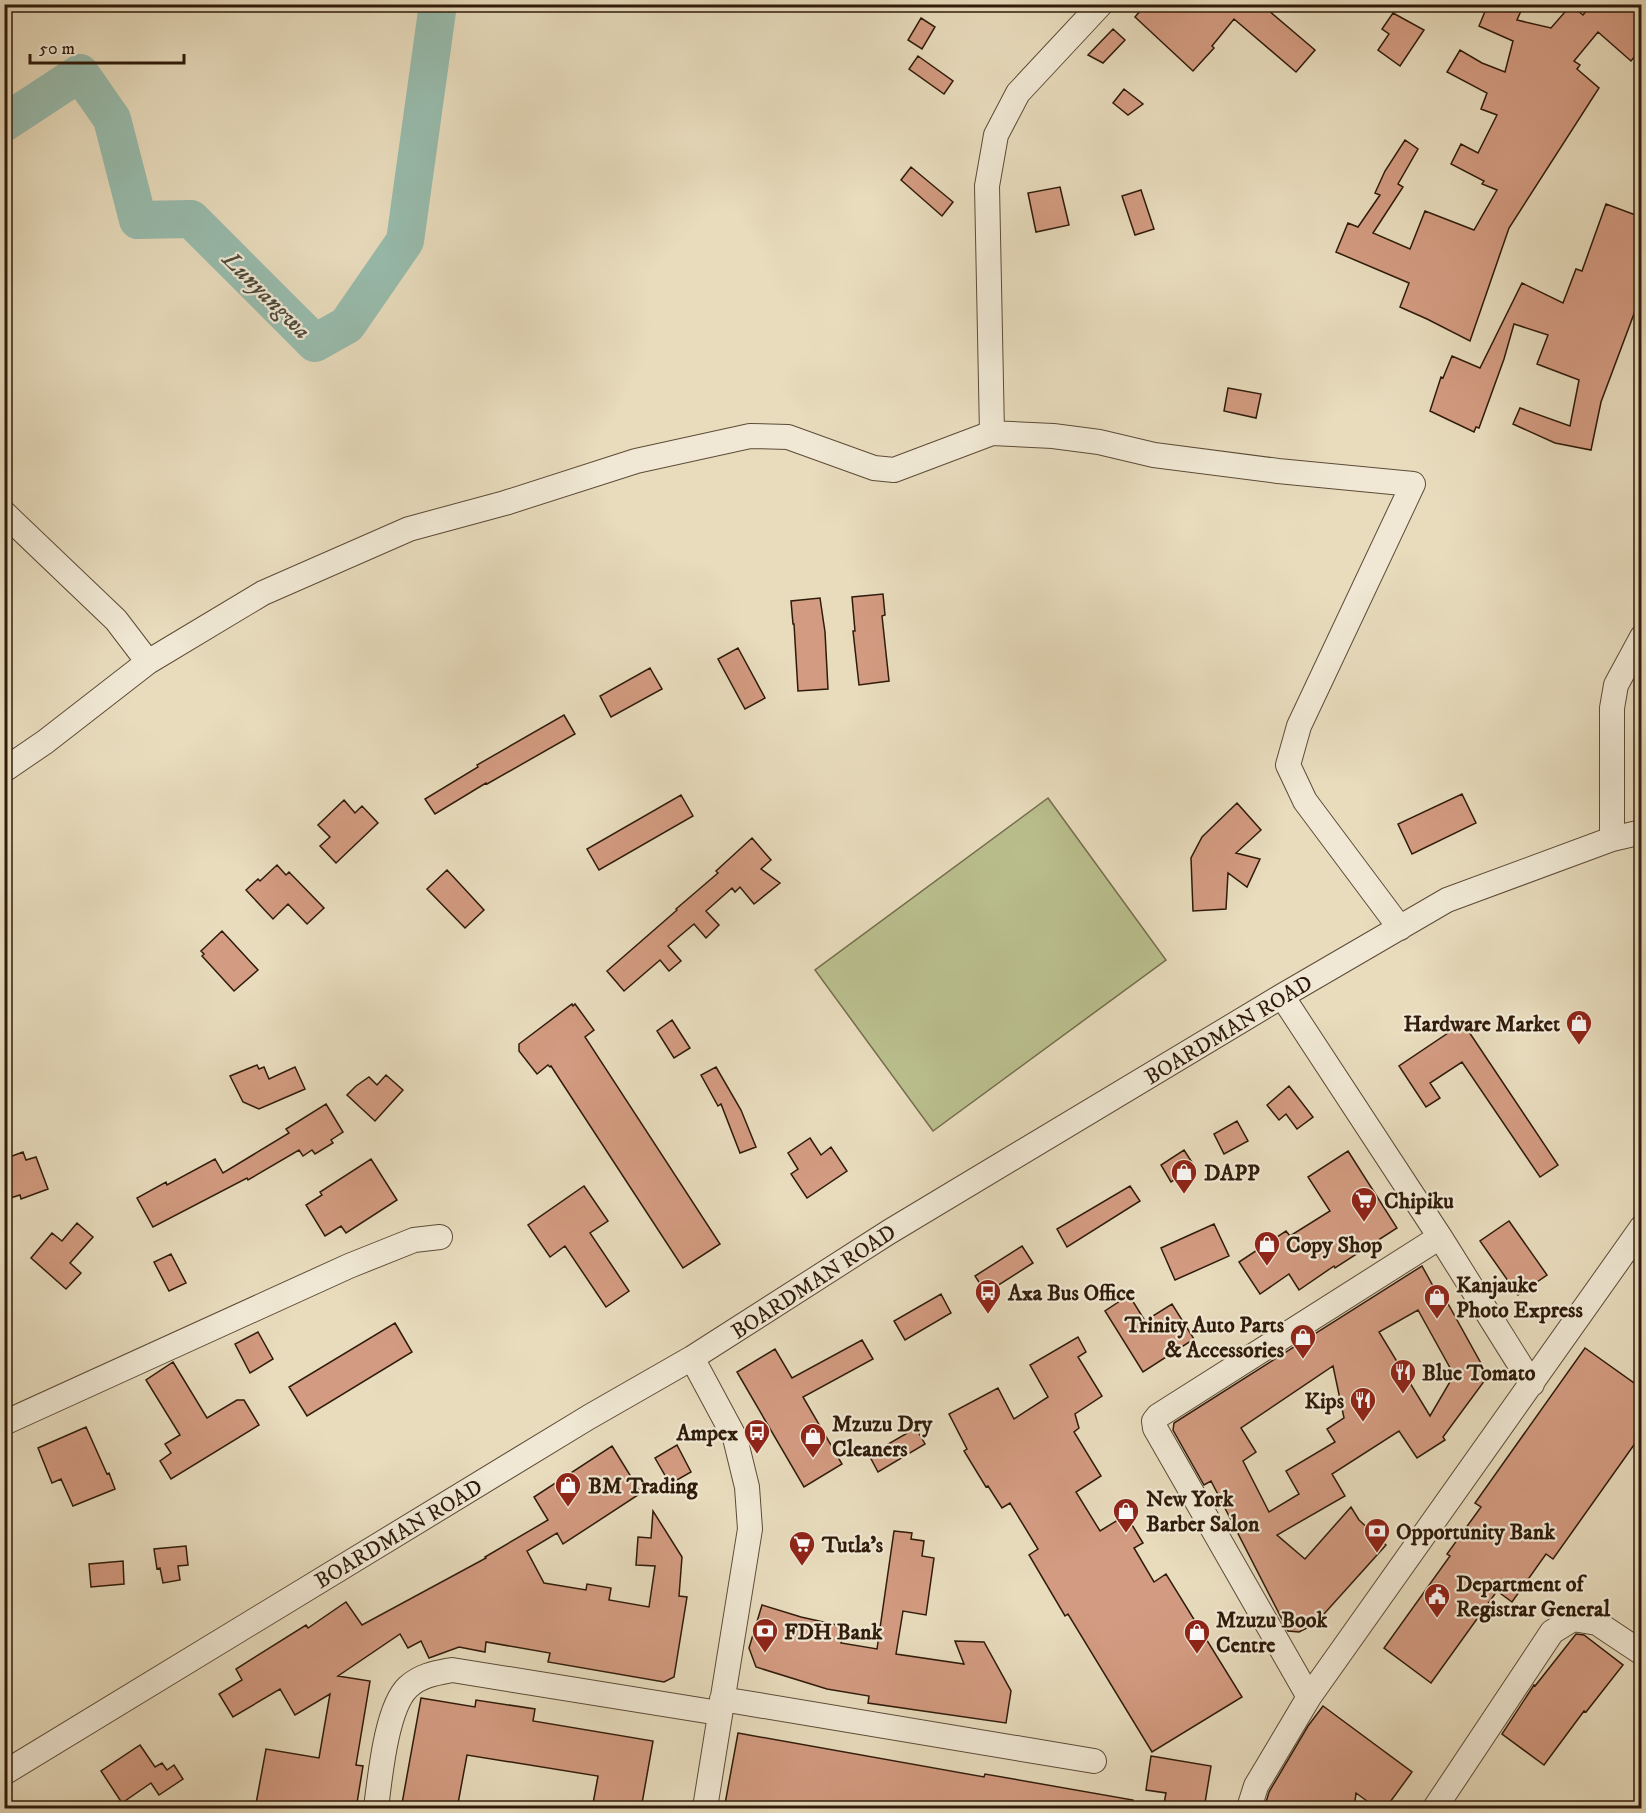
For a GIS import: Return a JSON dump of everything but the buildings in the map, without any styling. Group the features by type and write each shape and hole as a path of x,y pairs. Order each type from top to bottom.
{"street":[{"path":"992,433 987,186 996,135 1018,93 1101,4"},
{"path":"4,770 45,742 148,662 263,593 409,529 636,461 750,436 788,437 874,468 894,470 992,433 1053,436 1099,442 1154,455 1278,471 1413,484 1299,726 1288,765 1305,801 1400,928"},
{"path":"4,513 116,620 148,662"},
{"path":"1612,838 1610,733 1612,708 1616,685 1641,637"},
{"name":"BOARDMAN ROAD","path":"4,1773 578,1423 692,1358 889,1232 1282,996 1447,900 1612,838 1641,832"},
{"path":"1282,996 1440,1237 1532,1383"},
{"path":"1249,1809 1256,1786 1309,1697 1641,1227"},
{"path":"4,1423 349,1266 414,1240 440,1237"},
{"path":"1309,1697 1155,1428 1154,1421 1158,1416 1440,1237"},
{"path":"692,1358 735,1438 747,1487 750,1529 705,1809"},
{"path":"1435,1809 1552,1632 1573,1619 1597,1623 1641,1653"},
{"path":"376,1809 391,1721 399,1698 409,1686 429,1673 452,1670 721,1706 1094,1761"}],"green space":[{"path":"1048,798 1166,960 933,1131 815,970"}],"waterway":[{"name":"Lunyangwa","path":"4,123 80,73 112,119 138,220 191,219 315,343 347,325 405,241 438,4"}],"place":[{"name":"Hardware Market","path":"1579,1046"},
{"name":"DAPP","path":"1184,1195"},
{"name":"Chipiku","path":"1364,1223"},
{"name":"Copy Shop","path":"1267,1267"},
{"name":"Axa Bus Office","path":"988,1315"},
{"name":"Kanjauke Photo Express","path":"1437,1320"},
{"name":"Trinity Auto Parts & Accessories","path":"1303,1360"},
{"name":"Blue Tomato","path":"1403,1395"},
{"name":"Kips","path":"1363,1423"},
{"name":"Ampex","path":"757,1455"},
{"name":"Mzuzu Dry Cleaners","path":"813,1459"},
{"name":"BM Trading","path":"568,1508"},
{"name":"New York Barber Salon","path":"1126,1534"},
{"name":"Opportunity Bank","path":"1377,1554"},
{"name":"Tutla's","path":"802,1567"},
{"name":"Department of Registrar General","path":"1437,1619"},
{"name":"FDH Bank","path":"765,1654"},
{"name":"Mzuzu Book Centre","path":"1197,1655"}]}
